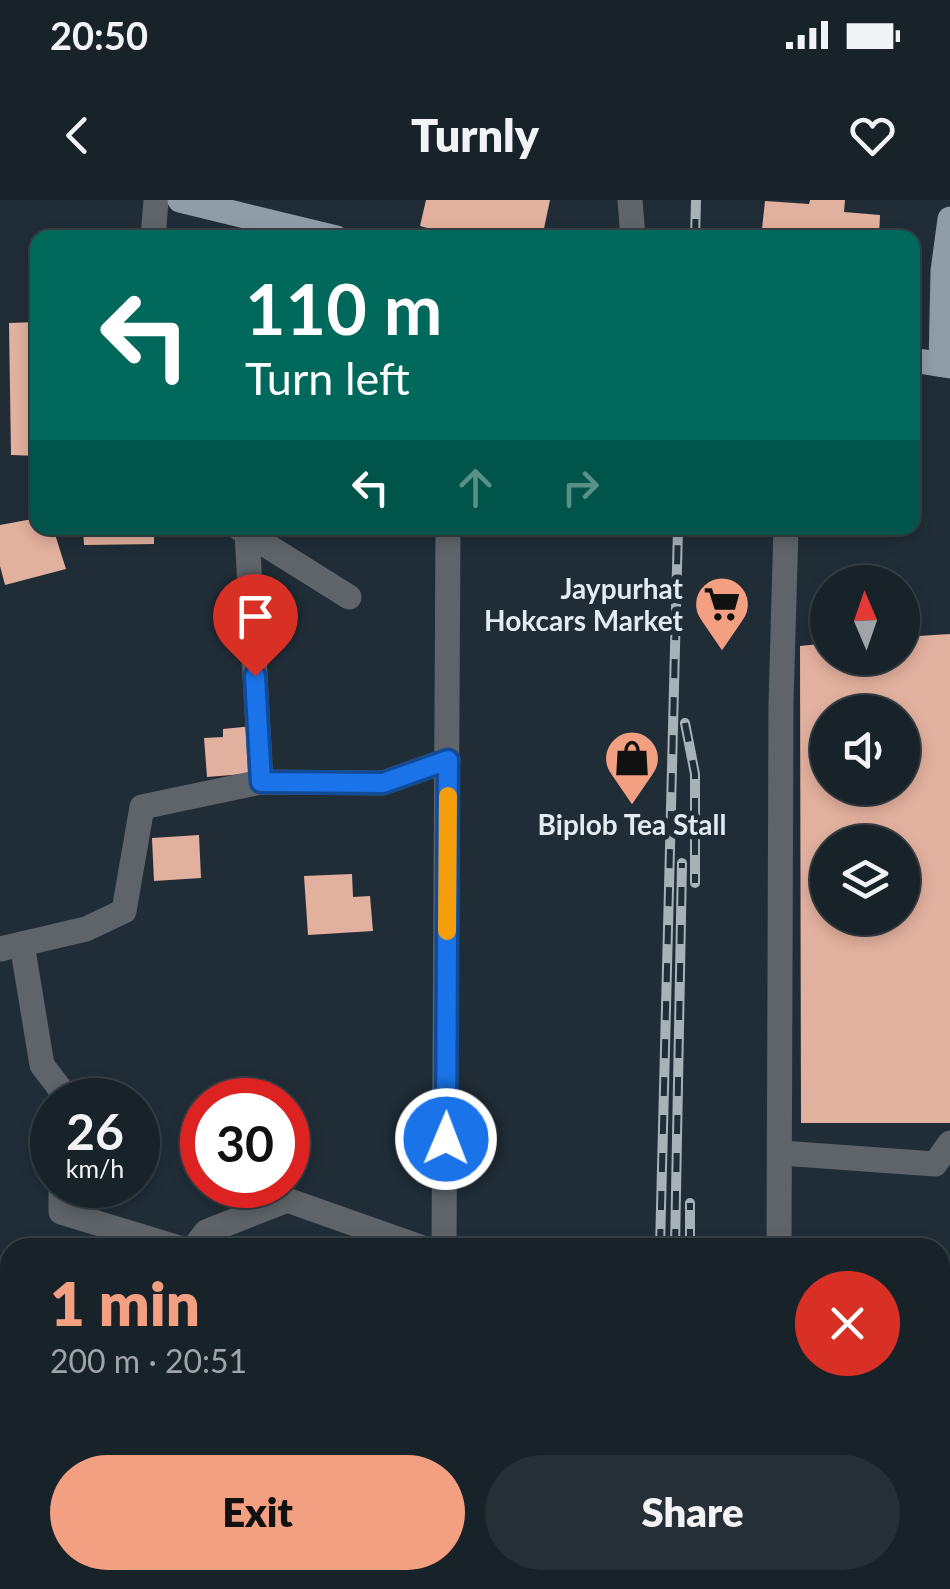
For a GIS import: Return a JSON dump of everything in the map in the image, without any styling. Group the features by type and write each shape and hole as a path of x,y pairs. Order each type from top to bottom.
{"main road":[{"path":"180,200 303,230"},
{"path":"920,361 946,365 943,272 950,219"}],"street":[{"path":"153,230 156,200"},
{"path":"630,200 632,230"},
{"path":"243,535 261,782"},
{"path":"251,535 348,598"},
{"path":"444,1238 448,535"},
{"path":"779,1238 780,702 786,535"},
{"path":"52,1078 42,1064 11,946 86,929 124,911 142,807 261,782 383,783 448,760"},
{"path":"781,1153 935,1164 950,1142"},
{"path":"202,1238 206,1232 287,1200 394,1238"},
{"path":"61,1208 61,1212 146,1238"}],"building":[{"path":"426,200 550,200 544,230 434,230 420,226"},
{"path":"810,200 845,200 844,212 880,215 879,230 762,230 765,201 809,204"},
{"path":"30,322 30,456 11,455 9,323"},
{"path":"30,519 30,535 55,535 66,569 5,585 0,566 0,525"},
{"path":"83,535 154,535 154,544 84,545"},
{"path":"950,634 950,1123 801,1123 800,646 810,645 810,675 920,675 920,636"},
{"path":"253,726 257,773 207,777 204,738 223,737 223,729"},
{"path":"199,835 201,878 154,881 152,838"},
{"path":"352,874 353,897 370,896 373,931 308,935 304,876"}],"railway":[{"path":"695,230 696,200"},
{"path":"660,1238 678,535"},
{"path":"685,723 695,774 695,883"},
{"path":"675,1238 682,863"},
{"path":"690,1203 690,1238"}],"slow traffic":[{"path":"447,931 448,796"}],"place":[{"name":"Jaypurhat Hokcars Market","path":"722,653"},
{"name":"Biplob Tea Stall","path":"632,807"}],"route":[{"path":"255,676 261,782 383,783 448,760 446,1139"}]}
